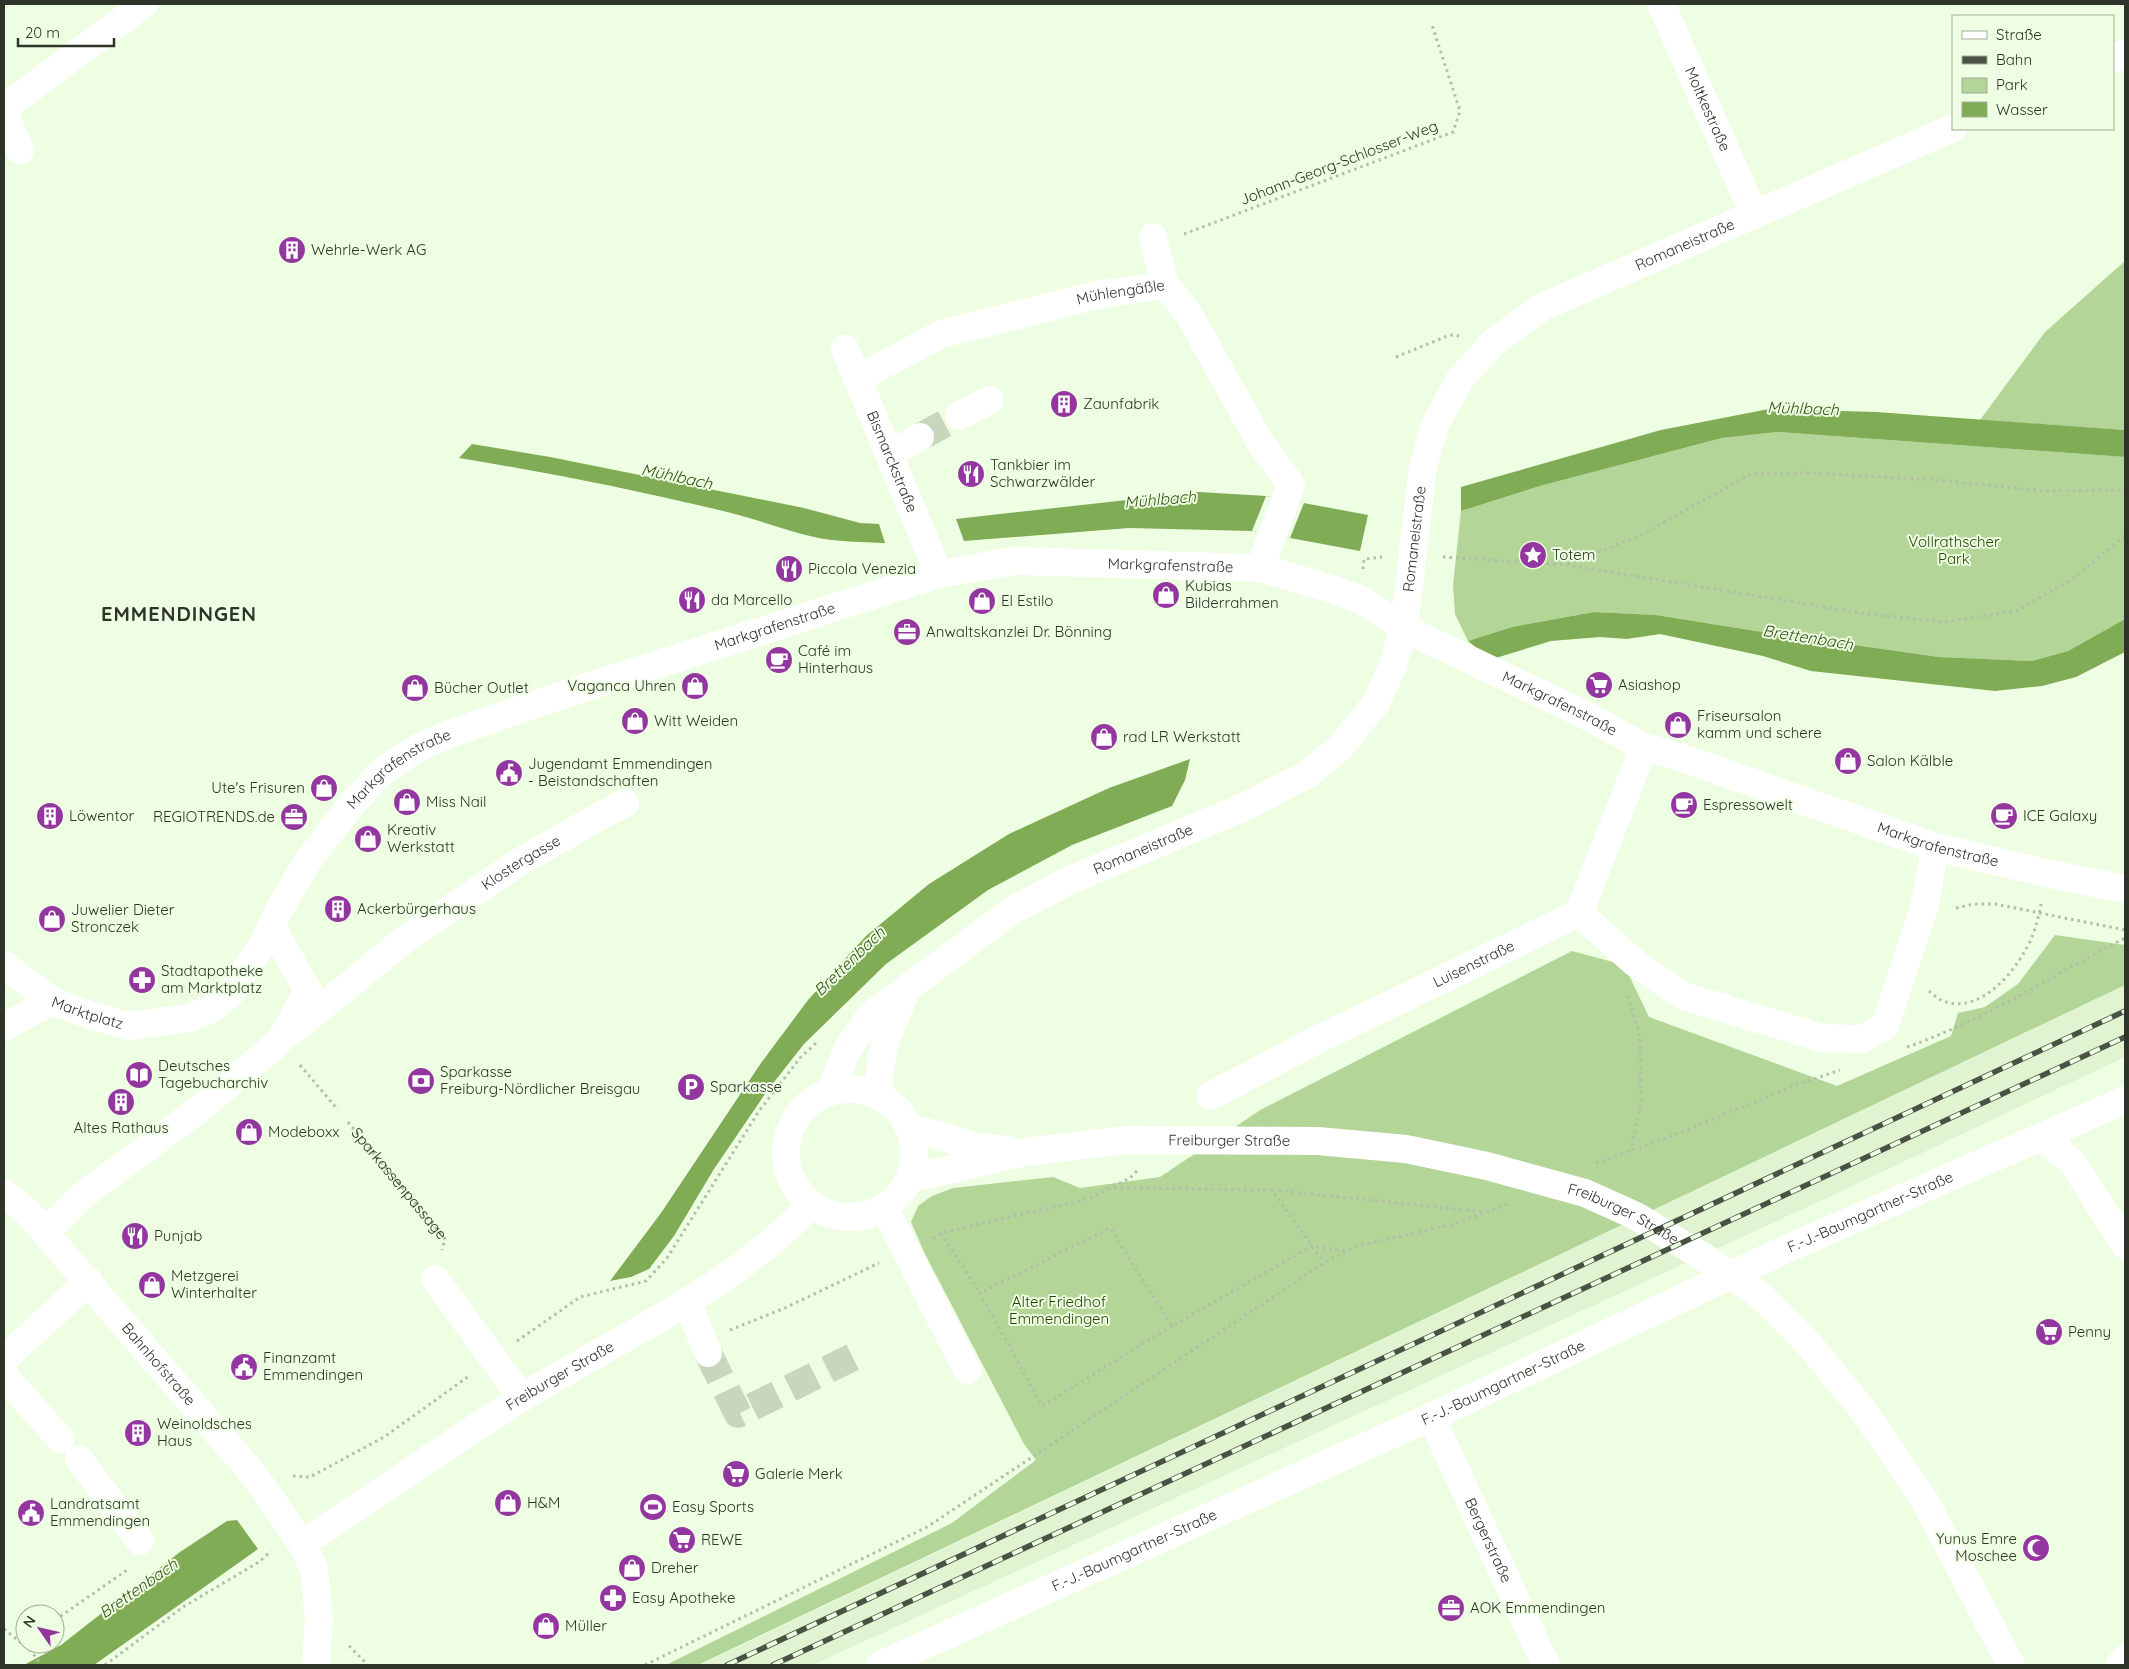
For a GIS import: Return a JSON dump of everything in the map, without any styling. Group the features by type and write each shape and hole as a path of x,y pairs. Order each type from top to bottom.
{"street":[{"path":"4,108 144,4"},
{"name":"Moltkestraße","path":"1662,4 1754,214"},
{"path":"4,114 20,150"},
{"name":"Romaneistraße","path":"830,1092 847,1050 871,1015 1021,906 1068,881 1244,807 1308,774 1340,747 1376,703 1392,668 1404,628 1423,467 1435,425 1460,379 1494,342 1542,307 1952,128"},
{"path":"1154,241 1165,285"},
{"name":"Mühlengäßle","path":"857,378 941,334 1097,296 1165,285 1188,313 1260,442 1291,485 1260,568"},
{"name":"Bismarckstraße","path":"845,349 939,574"},
{"path":"959,416 990,400"},
{"path":"889,454 920,437"},
{"name":"Markgrafenstraße","path":"268,934 279,910 307,862 351,805 384,770 419,747 549,688 939,574 1013,561 1260,568 1362,600 1404,628 1587,716 1644,747 1680,757 1935,847 2050,874 2125,889"},
{"path":"1644,747 1579,913 1635,963 1683,996 1822,1038 1862,1039 1885,1026 1925,904 1935,847"},
{"name":"Klostergasse","path":"280,1041 403,941 526,858 598,816 625,803"},
{"name":"Luisenstraße","path":"1210,1096 1318,1039 1579,913"},
{"path":"4,1193 36,1222 83,1196 197,1111 280,1041 308,990 268,934"},
{"name":"Marktplatz","path":"4,1027 52,1001 86,1014 129,1026 189,1018 211,1009 229,995 268,934"},
{"path":"4,965 52,1001"},
{"name":"Romaneistraße","path":"878,1095 878,1070 885,1038 907,990"},
{"path":"890,1219 866,1215 847,1217 828,1213 811,1204 798,1189 789,1172 786,1152 790,1133 799,1115 813,1101 830,1092 855,1089 878,1095 897,1108 909,1127 915,1154 909,1180 898,1195 890,1219 962,1360"},
{"name":"F.-J.-Baumgartner-Straße","path":"880,1665 1431,1417 1782,1251 2125,1100"},
{"name":"Freiburger Straße","path":"909,1127 978,1147 1025,1152"},
{"path":"2042,1137 2073,1163 2125,1245"},
{"name":"Freiburger Straße","path":"909,1180 1025,1152 1127,1140 1318,1141 1406,1150 1486,1166 1585,1192 1636,1216 1710,1261 1761,1296 1807,1342 1864,1411 1925,1501 2011,1665"},
{"name":"Freiburger Straße","path":"297,1538 522,1398 729,1276 773,1242 811,1204"},
{"name":"Bahnhofstraße","path":"36,1222 254,1475 297,1538 314,1569 319,1618 316,1665"},
{"path":"434,1279 522,1398"},
{"path":"4,1359 88,1281"},
{"path":"687,1300 708,1354"},
{"path":"4,1375 60,1439"},
{"name":"Bergerstraße","path":"1431,1417 1546,1665"},
{"path":"80,1459 140,1541"},
{"path":"2120,1665 2125,1659"}],"path":[{"name":"Johann-Georg-Schlosser-Weg","path":"1154,241 1453,132 1460,111 1432,25"},
{"path":"1396,357 1450,335 1494,342"},
{"path":"1568,565 1639,536 1750,474 1815,472 1935,480 2046,491 2125,490"},
{"path":"1362,600 1364,558 1413,556 1568,565 1867,614 1944,622 2016,611 2071,580 2125,536"},
{"path":"1925,985 1928,991 1942,1000 1956,1003 1972,1001 1998,987 2017,964 2033,935 2050,874"},
{"path":"1953,909 1974,904 1995,904 2125,930"},
{"path":"2112,944 2125,938"},
{"path":"1626,990 1640,1036 1642,1102 1631,1150"},
{"path":"254,1475 310,1477 384,1437 580,1297 646,1281 667,1258 759,1111 800,1058 820,1038"},
{"path":"280,1041 338,1110"},
{"name":"Sparkassenpassage","path":"348,1122 445,1239 434,1279"},
{"path":"1113,1188 1272,1190 1487,1212"},
{"path":"1272,1190 1324,1263"},
{"path":"645,1665 927,1527 1324,1263 1357,1246 1450,1226 1513,1203"},
{"path":"980,1294 1110,1228 1172,1326"},
{"path":"941,1233 980,1294 1042,1406 1172,1326 1312,1246 1347,1251"},
{"path":"105,1665 183,1607 297,1538"},
{"path":"65,1613 135,1565 140,1541"},
{"path":"4,1629 15,1637"},
{"path":"33,1654 41,1665"}],"shaded area":[{"path":"2125,985 2125,1057 1831,1196 813,1665 700,1665"}],"green space":[{"path":"2125,261 2125,430 1980,420 2045,332"},
{"name":"Vollrathscher Park","path":"1777,432 2125,457 2125,619 2068,651 2032,661 1939,657 1656,615 1594,612 1512,627 1468,641 1455,614 1453,585 1461,511 1540,486 1722,438"},
{"name":"Alter Friedhof Emmendingen","path":"2055,935 2125,945 2125,985 698,1665 666,1665 952,1523 1036,1460 1024,1444 924,1252 911,1222 918,1206 932,1196 953,1188 1053,1177 1080,1188 1160,1177 1262,1109 1572,951 1624,965 1649,1017 1837,1086 1951,1036 1958,1013 1985,1007 2018,984"}],"water":[{"path":"1769,409 1876,412 2125,430 2125,457 1777,432 1722,438 1540,486 1461,511 1461,487 1661,430"},
{"path":"472,444 550,457 804,508 860,523 879,524 885,543 823,539 727,512 683,502 555,475 459,458"},
{"name":"Mühlbach","path":"1199,492 1266,496 1368,515 1360,551 1252,531 1129,528 964,541 956,519"},
{"path":"1594,612 1656,615 1939,657 2032,661 2068,651 2125,619 2125,652 2076,677 2042,686 1995,691 1811,671 1763,656 1660,634 1627,639 1600,637 1551,641 1486,661 1483,653 1468,641 1512,627"},
{"name":"Brettenbach","path":"1190,759 1185,780 1172,806 1072,845 988,890 886,964 804,1044 767,1091 714,1169 674,1236 649,1269 631,1277 610,1281 661,1213 761,1063 808,1000 866,936 929,884 1009,834 1109,788"},
{"name":"Brettenbach","path":"237,1520 258,1549 94,1665 24,1665 44,1654 65,1654 65,1642 180,1552 227,1521"}],"pier":[{"path":"1266,496 1304,503 1290,538 1252,531"}],"tunnel":[{"path":"920,437 959,416"},
{"path":"708,1353 738,1414 859,1354"}],"railway":[{"path":"727,1665 2125,1011"},
{"path":"773,1665 2125,1037"}],"place":[{"name":"Wehrle-Werk AG","path":"292,250"},
{"name":"Zaunfabrik","path":"1064,404"},
{"name":"Tankbier im Schwarzwälder","path":"971,474"},
{"name":"Totem","path":"1533,555"},
{"name":"Piccola Venezia","path":"789,569"},
{"name":"Kubias Bilderrahmen","path":"1166,595"},
{"name":"da Marcello","path":"692,600"},
{"name":"El Estilo","path":"982,601"},
{"name":"Anwaltskanzlei Dr. Bönning","path":"907,632"},
{"name":"Café im Hinterhaus","path":"779,660"},
{"name":"Asiashop","path":"1599,685"},
{"name":"Vaganca Uhren","path":"695,686"},
{"name":"Bücher Outlet","path":"415,688"},
{"name":"Witt Weiden","path":"635,721"},
{"name":"Friseursalon kamm und schere","path":"1678,725"},
{"name":"rad LR Werkstatt","path":"1104,737"},
{"name":"Salon Kälble","path":"1848,761"},
{"name":"Jugendamt Emmendingen - Beistandschaften","path":"509,773"},
{"name":"Ute's Frisuren","path":"324,788"},
{"name":"Miss Nail","path":"407,802"},
{"name":"Espressowelt","path":"1684,805"},
{"name":"Löwentor","path":"50,816"},
{"name":"ICE Galaxy","path":"2004,816"},
{"name":"REGIOTRENDS.de","path":"294,817"},
{"name":"Kreativ Werkstatt","path":"368,839"},
{"name":"Ackerbürgerhaus","path":"338,909"},
{"name":"Juwelier Dieter Stronczek","path":"52,919"},
{"name":"Stadtapotheke am Marktplatz","path":"142,980"},
{"name":"Deutsches Tagebucharchiv","path":"139,1075"},
{"name":"Sparkasse Freiburg-Nördlicher Breisgau","path":"421,1081"},
{"name":"Sparkasse","path":"691,1087"},
{"name":"Altes Rathaus","path":"121,1102"},
{"name":"Modeboxx","path":"249,1132"},
{"name":"Punjab","path":"135,1236"},
{"name":"Metzgerei Winterhalter","path":"152,1285"},
{"name":"Penny","path":"2049,1332"},
{"name":"Finanzamt Emmendingen","path":"244,1367"},
{"name":"Weinoldsches Haus","path":"138,1433"},
{"name":"Galerie Merk","path":"736,1474"},
{"name":"H&M","path":"508,1503"},
{"name":"Easy Sports","path":"653,1507"},
{"name":"Landratsamt Emmendingen","path":"31,1513"},
{"name":"REWE","path":"682,1540"},
{"name":"Yunus Emre Moschee","path":"2036,1548"},
{"name":"Dreher","path":"632,1568"},
{"name":"Easy Apotheke","path":"613,1598"},
{"name":"AOK Emmendingen","path":"1451,1608"},
{"name":"Müller","path":"546,1626"}],"district":[{"name":"EMMENDINGEN","path":"179,614"}]}
